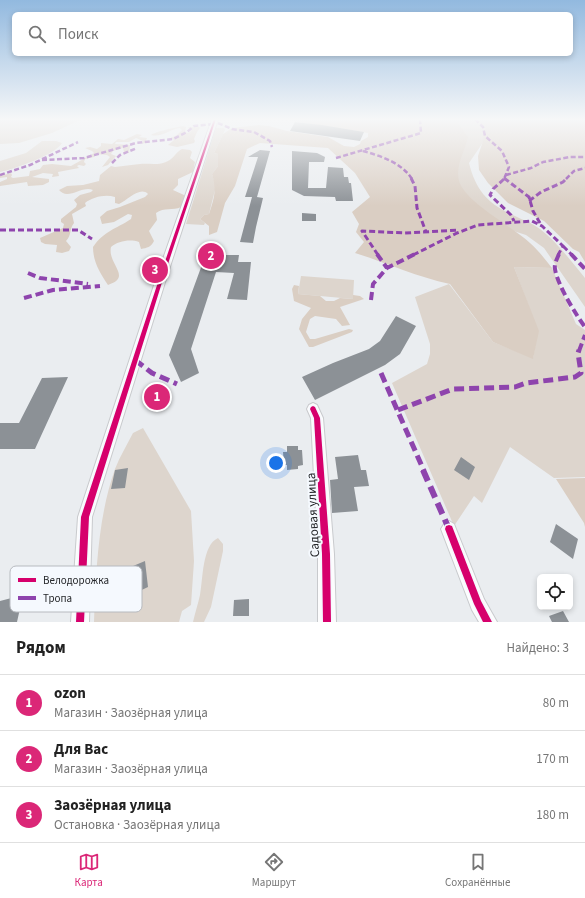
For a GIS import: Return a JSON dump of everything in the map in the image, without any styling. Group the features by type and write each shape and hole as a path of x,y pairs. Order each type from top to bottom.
{"street":[{"path":"83,566 85,517 162,276 205,148"},
{"name":"Садовая улица","path":"313,409 317,418 326,554 327,622"},
{"path":"449,529 478,604 488,622"},
{"path":"80,612 80,622"}],"shaded area":[{"path":"33,148 58,148 43,157 24,165 0,172 0,161 26,153"},
{"path":"85,148 123,148 113,151 111,154 116,156 108,165 102,167 110,157 107,155 97,154 94,157 85,159 84,162 86,164 84,166 79,165 77,166 79,168 58,172 59,176 52,177 53,174 43,173 32,177 49,179 49,182 43,185 28,186 27,182 0,186 0,182 7,179 7,177 0,178 0,176 11,173 11,177 13,178 29,176 30,171 40,169 43,165 52,164 71,166 94,153"},
{"path":"123,148 130,148 129,153 124,152"},
{"path":"210,148 216,148 214,153 218,154 218,166 212,174 216,186 209,214 204,215 200,219 205,223 204,225 186,224"},
{"path":"216,148 249,148 247,149 235,186 225,203 217,232 209,235 209,226 200,219 204,215 209,214 215,190 212,174 218,166 218,154 214,153"},
{"path":"328,148 465,148 458,170 459,181 463,189 480,206 530,243 552,268 514,267 539,331 533,359 493,342 450,284 414,274 355,253 364,242 356,232 359,224 352,212 370,197 355,173"},
{"path":"423,148 479,148 469,163 475,181 484,196 497,207 531,223 540,229 569,258 585,278 585,307 544,248 526,235 473,218"},
{"path":"481,148 585,148 585,262 579,252 573,249 544,221 508,203 488,183 479,170 478,156"},
{"path":"182,149 190,150 192,152 190,158 195,162 193,172 178,179 178,185 173,190 184,195 185,198 181,207 162,210 156,213 157,220 149,231 154,241 149,247 141,249 139,242 128,241 117,243 111,247 112,259 119,274 115,282 108,285 105,281 96,262 93,247 101,237 131,219 132,215 128,214 114,222 102,224 100,217 107,211 145,197 148,194 145,192 134,194 119,204 115,203 115,197 107,196 95,198 85,203 86,206 72,214 74,223 66,241 71,247 69,251 62,253 56,252 57,245 45,244 41,242 40,238 63,228 64,224 61,222 61,219 76,207 77,204 74,200 80,195 93,190 84,189 67,194 59,190 67,186 83,185 99,181 100,175 111,166 115,167 165,163"},
{"path":"514,267 552,268 576,324 585,330 585,477 554,478 510,447 482,503 474,496 454,526 392,383 427,364 430,354 430,344 415,297 449,284 493,342 533,358 538,331"},
{"path":"301,276 354,280 353,299 298,294"},
{"path":"294,285 299,286 298,294 320,296 326,301 334,301 340,298 353,299 353,295 360,296 364,299 340,307 350,325 342,326 336,319 315,316 310,319 306,332 310,339 315,339 349,329 353,330 352,332 313,347 309,347 299,329 302,319 311,308 294,301 292,289"},
{"path":"143,428 191,511 194,561 191,605 182,611 179,622 94,622 95,612 142,612 142,566 97,566 101,525 109,487 121,455 133,433"},
{"path":"585,478 585,527 584,523 556,479"},
{"path":"218,538 223,544 223,551 211,607 204,622 193,622 200,595 206,555 213,542"}],"building":[{"path":"260,150 270,151 257,197 263,198 253,243 240,242 252,197 245,197 258,157 248,157"},
{"path":"292,151 317,153 325,157 324,162 309,162 308,188 326,188 328,167 343,168 344,177 348,177 349,183 351,183 353,201 336,201 335,197 304,196 292,190"},
{"path":"302,213 316,214 316,221 302,221"},
{"path":"208,255 239,255 238,262 251,262 247,300 227,299 234,273 216,272 191,349 199,373 181,382 169,355 203,262 205,262"},
{"path":"396,316 416,326 400,354 385,365 315,400 302,377 369,349 380,341"},
{"path":"68,377 35,449 0,449 0,423 19,423 42,378"},
{"path":"287,446 298,446 298,450 302,450 303,465 298,466 298,469 287,470 287,465 284,465 283,452 287,452"},
{"path":"358,455 361,470 366,470 369,486 354,487 358,511 332,513 330,480 338,479 335,457"},
{"path":"461,457 475,467 469,480 454,470"},
{"path":"128,468 125,488 111,489 115,470"},
{"path":"556,524 578,539 573,559 550,542"},
{"path":"145,561 148,587 142,590 142,566 133,566"},
{"path":"10,598 10,612 19,612 17,622 0,622 0,601"},
{"path":"249,599 249,616 233,616 234,600"},
{"path":"563,611 569,622 552,622 549,616"}],"marked path":[{"path":"0,175 30,165 66,148"},
{"path":"42,160 84,158 119,148"},
{"path":"112,163 120,155 137,148"},
{"path":"336,158 370,148"},
{"path":"497,148 502,151 509,167 504,179 529,197 530,205 540,223"},
{"path":"363,151 393,162 411,177 415,186 417,208 426,232"},
{"path":"506,175 531,168 543,162 570,157 585,157"},
{"path":"529,201 541,192 563,182 574,171 585,168"},
{"path":"504,179 493,189 490,195 511,215 514,221"},
{"path":"371,300 373,284 387,268 457,233 478,225 532,221 542,226 563,246 556,260 556,274 568,299 585,327"},
{"path":"0,230 78,230 92,239"},
{"path":"387,268 362,231 405,233 459,230"},
{"path":"563,246 585,269"},
{"path":"28,273 40,278 88,284"},
{"path":"24,298 53,290 100,286"},
{"path":"398,410 453,389 515,387 526,383 575,377 581,373 578,353 585,335"},
{"path":"135,360 152,373 177,384"},
{"path":"381,373 449,529"}],"cycle path":[{"path":"83,566 85,517 162,276 205,148"},
{"path":"313,409 317,418 326,554 327,622"},
{"path":"449,529 478,604 488,622"},
{"path":"80,612 80,622"}],"place":[{"name":"Для Вас","path":"211,256"},
{"name":"Заозёрная улица","path":"155,270"},
{"name":"ozon","path":"157,397"}]}
